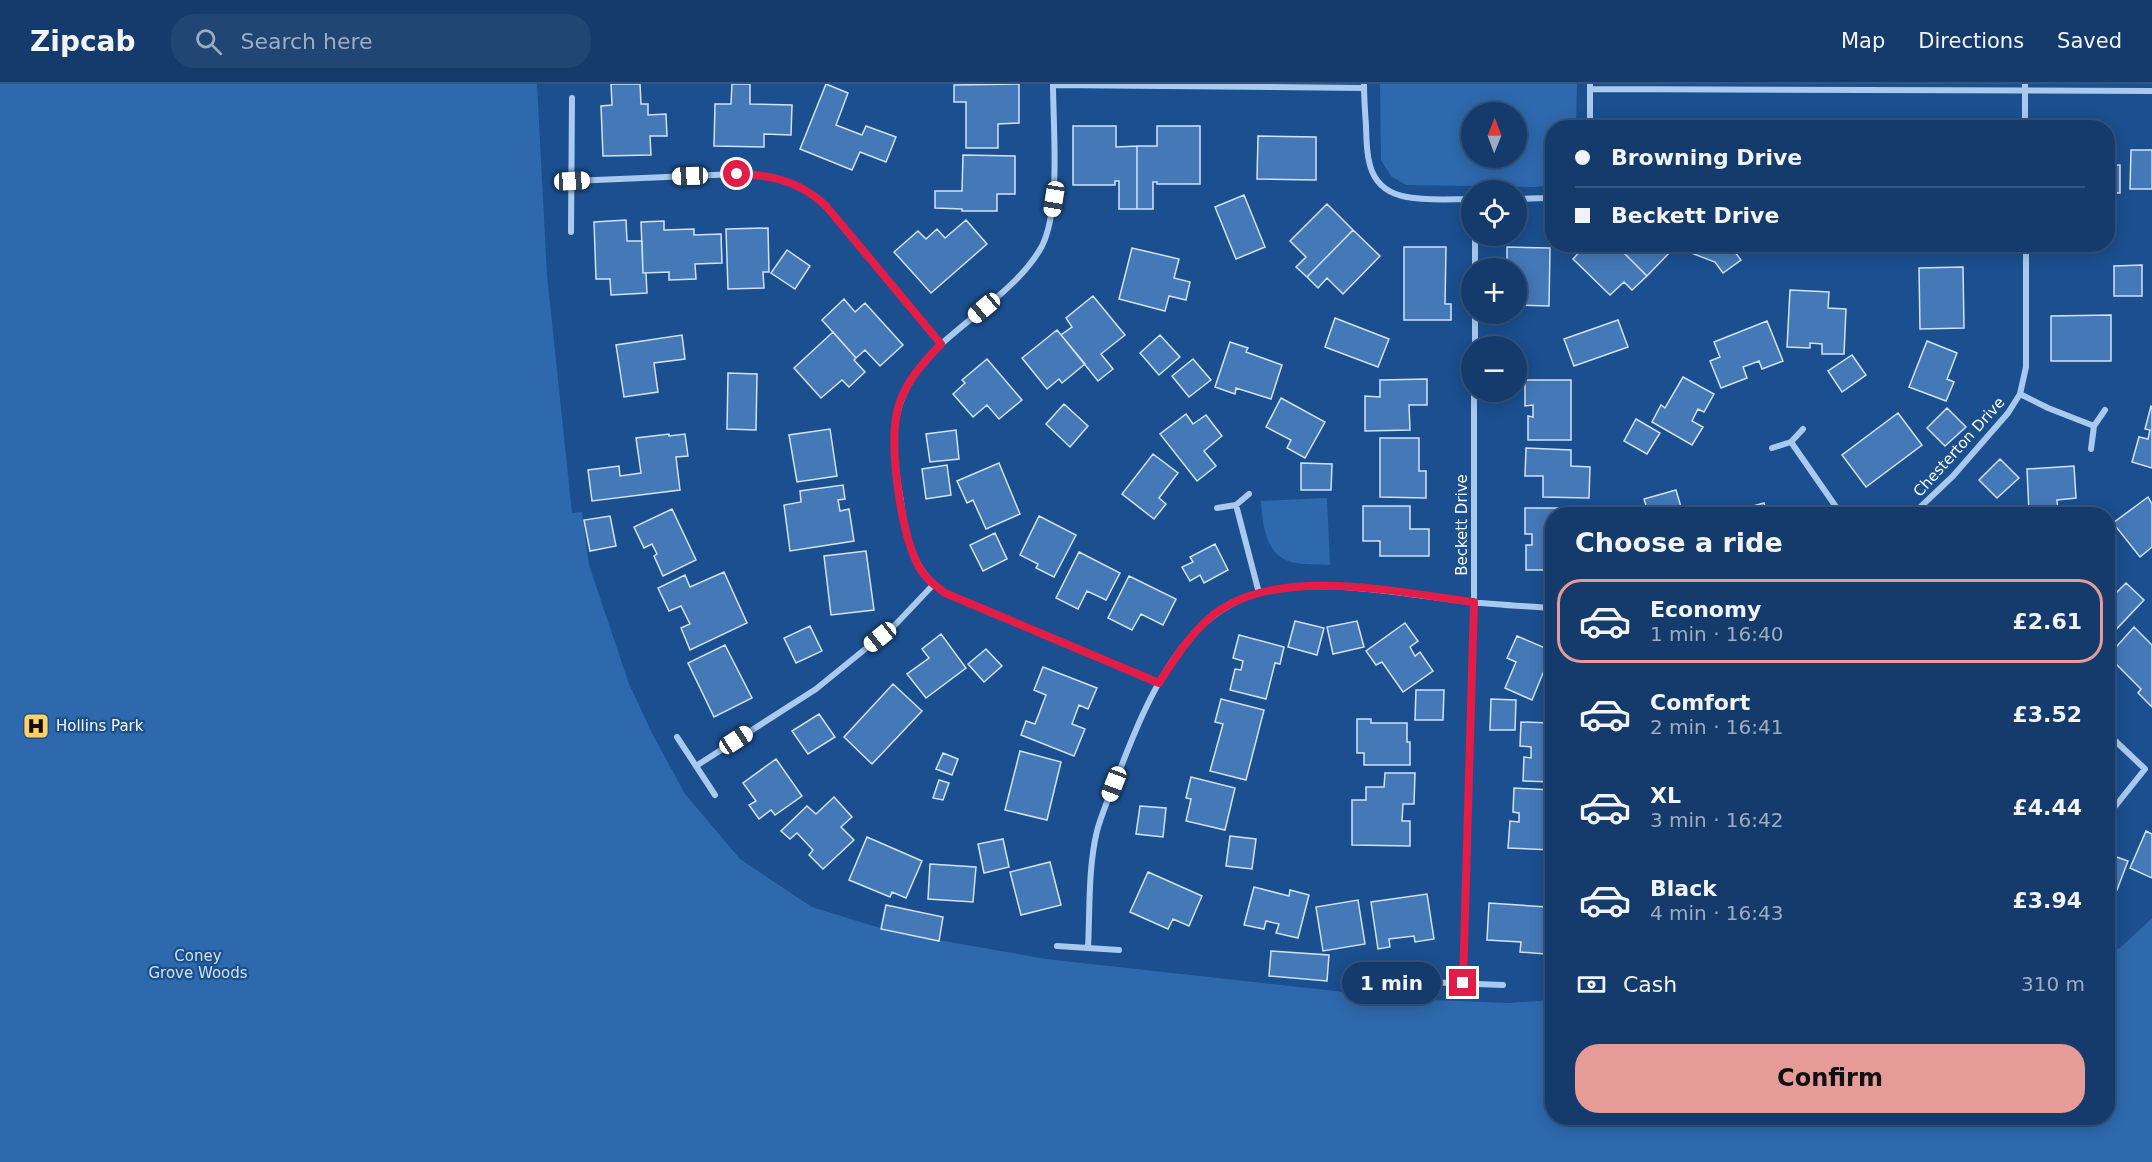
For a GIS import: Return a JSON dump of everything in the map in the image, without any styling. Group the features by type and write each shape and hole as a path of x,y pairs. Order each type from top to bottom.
{"street":[{"path":"1159,683 956,598 933,585 920,570 906,534 894,446 894,428 903,394 912,377 941,344 999,296 1028,268 1042,246 1050,225 1054,199 1053,85 1364,86 1366,158 1371,172 1380,184 1393,193 1407,198 1461,199"},
{"path":"1590,120 1590,86 2025,87 2152,91"},
{"path":"2025,87 2025,120"},
{"path":"571,232 572,98"},
{"path":"572,181 761,174 793,184 814,194 826,206 941,344"},
{"path":"1527,199 1545,198"},
{"name":"Chesterton Drive","path":"1920,507 1961,467 2008,413 2020,393 2026,367 2026,252"},
{"name":"Chesterton Drive","path":"2020,393 2048,408 2094,426"},
{"name":"Beckett Drive","path":"1463,983 1474,602 1474,402"},
{"path":"2091,450 2094,426 2104,410"},
{"path":"1772,448 1791,442 1803,429"},
{"path":"1791,442 1835,507"},
{"path":"1217,508 1236,505 1249,494"},
{"path":"1236,505 1259,592"},
{"path":"696,766 816,689 896,624 933,585"},
{"path":"1088,948 1092,867 1097,831 1130,743 1159,683 1179,651 1194,632 1222,610 1236,601 1259,592 1286,588 1349,588 1545,607"},
{"path":"677,737 715,795"},
{"path":"2115,741 2152,775"},
{"path":"2115,808 2145,770"},
{"path":"1057,946 1119,950"},
{"path":"1426,982 1503,985"}],"green space":[{"name":"Coney Grove Woods","path":"0,84 537,84 547,275 572,513 582,512 589,565 629,684 685,794 740,859 812,907 893,932 1046,959 1407,999 1509,1003 1545,1000 1545,1125 2115,1125 2115,949 2120,948 2152,918 2152,1162 0,1162"},
{"path":"1380,84 1577,84 1576,120 1545,120 1545,186 1527,187 1527,180 1461,180 1461,186 1406,185 1391,176 1381,160"},
{"path":"1327,498 1330,565 1296,563 1279,556 1273,550 1266,535 1261,501"}],"building":[{"path":"611,84 640,84 641,104 648,104 648,115 666,114 667,136 650,136 651,155 603,156 601,106 612,105"},
{"path":"732,84 750,84 750,104 792,105 791,135 764,134 764,147 714,146 715,104 731,104"},
{"path":"826,84 848,93 836,125 862,135 866,126 896,137 886,162 860,152 852,170 800,149"},
{"path":"1019,84 1019,123 998,124 998,148 966,148 966,102 954,102 954,85"},
{"path":"1073,126 1116,126 1116,147 1137,146 1137,209 1119,209 1119,181 1115,181 1115,185 1073,185"},
{"path":"1157,126 1200,126 1200,184 1157,184 1153,182 1153,209 1137,209 1137,146 1157,146"},
{"path":"1258,136 1316,137 1316,180 1257,179"},
{"path":"2131,150 2152,150 2152,189 2130,189"},
{"path":"963,155 1015,156 1015,194 997,194 997,211 935,208 935,191 962,191"},
{"path":"2115,165 2120,165 2120,193 2115,193"},
{"path":"1244,195 1265,247 1236,259 1215,207"},
{"path":"1327,204 1353,230 1307,277 1296,267 1306,257 1290,241"},
{"path":"626,220 627,241 642,241 643,273 646,273 647,293 611,295 610,279 596,279 594,222"},
{"path":"966,220 987,244 931,293 894,252 918,231 926,239 937,229 945,238"},
{"path":"664,221 664,230 694,229 694,235 721,234 722,263 695,264 696,279 669,280 669,272 643,273 641,222"},
{"path":"768,228 769,272 763,272 764,288 728,289 726,229"},
{"path":"1353,230 1380,256 1343,294 1327,278 1318,288 1307,277"},
{"path":"1404,247 1446,247 1445,304 1451,304 1451,320 1404,320"},
{"path":"1507,247 1545,248 1545,252 1550,252 1549,306 1527,305 1527,258 1507,258"},
{"path":"1132,248 1179,259 1174,278 1190,282 1186,300 1169,296 1165,311 1119,299"},
{"path":"787,250 810,266 795,289 771,273"},
{"path":"1580,252 1623,252 1647,276 1632,290 1624,282 1610,295 1573,259"},
{"path":"1623,252 1670,252 1647,276"},
{"path":"1689,252 1735,252 1741,260 1723,273 1715,262"},
{"path":"2142,265 2142,296 2114,296 2114,266"},
{"path":"1963,267 1964,328 1920,329 1919,268"},
{"path":"1790,290 1829,292 1828,308 1846,309 1844,354 1822,354 1822,344 1810,343 1810,348 1787,347"},
{"path":"1093,296 1125,335 1101,354 1113,369 1098,381 1061,335 1072,327 1066,318"},
{"path":"844,299 855,312 865,303 903,345 880,366 865,350 856,358 822,320"},
{"path":"2111,315 2111,361 2051,361 2051,316"},
{"path":"1335,318 1389,339 1378,367 1325,347"},
{"path":"1618,320 1628,347 1574,366 1564,339"},
{"path":"1767,321 1783,361 1762,369 1759,361 1743,367 1747,378 1721,388 1710,361 1720,357 1714,342"},
{"path":"1057,330 1085,364 1062,383 1059,379 1047,389 1022,358"},
{"path":"833,332 865,372 849,387 842,380 821,398 794,368"},
{"path":"682,335 685,359 654,363 658,392 624,397 616,345"},
{"path":"1160,335 1180,357 1159,375 1140,353"},
{"path":"1927,341 1957,353 1947,379 1954,382 1946,401 1909,387"},
{"path":"1230,342 1248,348 1246,352 1282,365 1271,399 1236,388 1235,394 1215,387"},
{"path":"1852,355 1866,375 1842,392 1828,371"},
{"path":"987,359 1022,400 999,419 987,405 973,417 953,394 965,383 962,380"},
{"path":"1193,359 1211,380 1189,397 1172,376"},
{"path":"728,373 757,374 756,430 727,429"},
{"path":"1683,377 1714,394 1704,412 1698,409 1692,421 1703,427 1692,445 1652,422 1661,405 1665,408"},
{"path":"1427,379 1427,405 1409,405 1410,430 1365,431 1365,396 1380,397 1380,380"},
{"path":"1527,380 1571,380 1571,440 1528,440 1528,416 1533,417 1533,405 1525,406"},
{"path":"1281,398 1325,422 1305,458 1287,448 1291,440 1266,427"},
{"path":"1064,404 1088,426 1070,447 1046,424"},
{"path":"2151,406 2152,468 2132,462 2139,437 2148,439 2150,430 2145,429"},
{"path":"1947,408 1966,427 1945,446 1927,428"},
{"path":"1898,413 1922,445 1866,487 1842,455"},
{"path":"1186,414 1193,424 1206,415 1222,436 1204,451 1216,466 1197,481 1160,434"},
{"path":"1636,419 1660,433 1647,454 1624,441"},
{"path":"830,429 837,476 797,482 789,435"},
{"path":"956,430 959,459 930,462 926,434"},
{"path":"669,434 669,436 685,434 688,456 676,457 680,490 592,501 588,470 619,466 620,476 641,473 636,438"},
{"path":"1380,438 1419,438 1419,471 1426,471 1426,498 1380,497"},
{"path":"1526,448 1571,450 1571,466 1590,467 1589,498 1543,497 1543,476 1525,476"},
{"path":"1153,454 1178,473 1159,498 1166,504 1154,519 1122,494"},
{"path":"2000,459 2019,478 1997,498 1979,480"},
{"path":"999,463 1020,514 986,529 973,500 967,503 957,481"},
{"path":"1301,463 1332,464 1331,490 1301,490"},
{"path":"947,465 951,495 926,499 922,469"},
{"path":"2074,466 2076,498 2057,500 2058,507 2029,507 2027,469"},
{"path":"843,485 845,499 838,500 840,511 849,509 854,541 790,551 784,505 801,502 800,491"},
{"path":"1676,490 1681,507 1646,507 1644,499"},
{"path":"2148,497 2152,504 2152,547 2140,557 2115,526 2115,522"},
{"path":"1764,503 1765,507 1750,507"},
{"path":"1363,506 1410,506 1410,529 1429,529 1429,556 1380,556 1380,541 1363,541"},
{"path":"1525,508 1545,508 1545,570 1526,570 1526,545 1532,545 1532,534 1525,534"},
{"path":"672,509 696,560 663,576 654,556 657,554 652,544 644,548 634,527"},
{"path":"610,516 616,546 590,551 584,520"},
{"path":"1039,516 1076,535 1054,577 1036,568 1038,564 1020,555"},
{"path":"995,533 1007,559 983,571 970,545"},
{"path":"1215,544 1228,570 1204,583 1200,575 1190,581 1182,567 1193,562 1190,557"},
{"path":"866,551 874,610 831,615 824,556"},
{"path":"1079,552 1120,573 1106,600 1087,591 1078,609 1056,598"},
{"path":"724,572 747,623 690,650 681,628 690,624 681,606 669,611 658,588 685,575 690,587"},
{"path":"1129,576 1176,599 1163,625 1141,614 1132,630 1108,618"},
{"path":"2126,583 2144,600 2115,631 2115,594"},
{"path":"1295,621 1324,628 1317,655 1288,647"},
{"path":"1357,621 1364,647 1333,654 1327,627"},
{"path":"1405,623 1418,641 1410,647 1415,656 1420,652 1433,671 1403,692 1382,662 1376,665 1366,651"},
{"path":"810,626 822,651 796,663 784,638"},
{"path":"2134,627 2152,645 2152,707 2138,693 2141,689 2115,663 2115,648"},
{"path":"941,634 966,668 926,698 907,674 929,658 922,649"},
{"path":"1239,635 1284,647 1280,664 1275,663 1266,699 1230,690 1235,669 1241,670 1243,661 1233,658"},
{"path":"1517,636 1545,648 1545,668 1532,700 1505,688 1516,662 1507,658"},
{"path":"725,645 752,698 714,717 688,663"},
{"path":"986,649 1002,666 984,682 968,664"},
{"path":"1043,667 1097,688 1088,709 1079,705 1072,724 1085,729 1074,756 1021,735 1026,721 1035,724 1046,695 1034,690"},
{"path":"893,684 922,711 872,764 844,737"},
{"path":"1416,690 1444,690 1443,720 1415,720"},
{"path":"1221,699 1264,710 1246,780 1210,771 1223,724 1215,722"},
{"path":"1491,699 1516,700 1515,730 1490,730"},
{"path":"819,714 835,737 808,754 792,731"},
{"path":"1357,719 1371,719 1371,723 1407,723 1410,765 1364,765 1364,753 1357,753"},
{"path":"1521,722 1545,723 1545,782 1523,781 1524,757 1531,758 1531,747 1520,746"},
{"path":"1020,751 1061,762 1047,820 1005,810"},
{"path":"943,753 958,759 952,775 936,769"},
{"path":"776,759 802,796 775,815 771,810 759,819 749,805 756,801 743,783"},
{"path":"1385,773 1415,773 1414,804 1403,804 1402,821 1410,821 1410,846 1352,845 1352,800 1366,800 1366,787 1384,787"},
{"path":"1191,777 1235,788 1225,830 1186,821 1191,799 1186,798"},
{"path":"939,780 949,783 943,800 933,798"},
{"path":"1514,788 1545,790 1545,850 1508,848 1510,821 1519,822 1519,813 1513,812"},
{"path":"834,797 852,817 841,827 854,840 823,869 809,855 813,850 797,833 790,839 781,831 807,806 816,814"},
{"path":"1140,806 1166,808 1163,837 1136,834"},
{"path":"2146,831 2152,834 2152,878 2130,868"},
{"path":"1230,836 1256,839 1252,869 1226,866"},
{"path":"867,837 922,861 906,898 892,892 890,897 849,880"},
{"path":"1003,839 1009,867 984,873 978,844"},
{"path":"2115,856 2128,861 2117,890 2115,889"},
{"path":"1050,862 1061,905 1021,915 1010,872"},
{"path":"930,864 976,867 973,902 928,899"},
{"path":"1148,872 1202,896 1189,926 1173,919 1168,929 1130,912"},
{"path":"1254,887 1289,896 1290,890 1309,895 1298,938 1276,933 1279,924 1266,921 1264,929 1244,925"},
{"path":"1427,894 1434,939 1415,942 1414,936 1389,939 1390,947 1378,949 1371,902"},
{"path":"1358,900 1365,944 1323,951 1316,907"},
{"path":"1489,903 1545,907 1545,954 1520,952 1521,942 1487,940"},
{"path":"886,905 943,917 939,941 881,929"},
{"path":"1271,951 1329,955 1327,981 1269,976"}],"place":[{"name":"Hollins Park","path":"36,726"}],"route":[{"path":"737,174 761,174 780,178 814,194 941,344 912,377 903,394 897,410 894,446 903,518 911,552 920,570 933,585 945,593 1159,683 1194,632 1215,614 1236,601 1259,592 1286,588 1349,588 1474,602 1463,983"}]}
